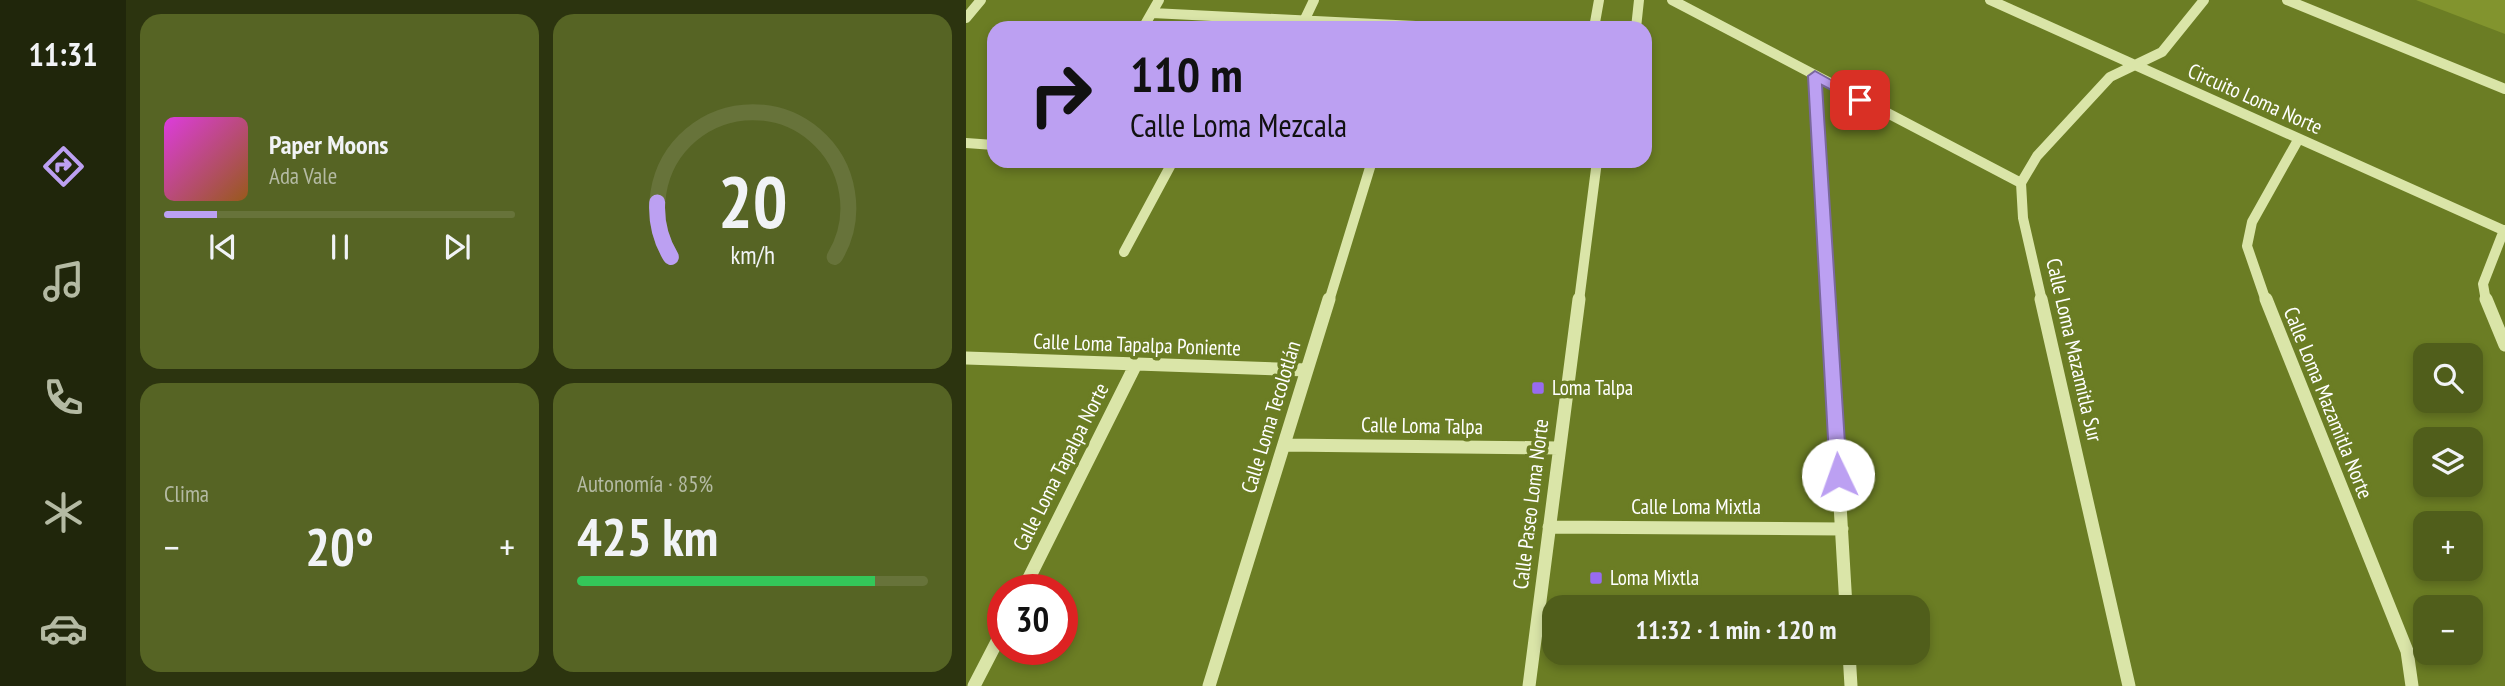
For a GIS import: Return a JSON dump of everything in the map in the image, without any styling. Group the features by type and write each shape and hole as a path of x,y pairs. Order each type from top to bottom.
{"street":[{"path":"966,18 981,0"},
{"path":"1147,21 1159,0"},
{"path":"1304,21 1314,0"},
{"path":"1595,21 1599,0"},
{"path":"1637,21 1639,0"},
{"path":"1672,0 2021,183 2037,156 2110,77 2162,52 2204,0"},
{"name":"Circuito Loma Norte","path":"1990,0 2504,231"},
{"path":"2287,0 2505,89"},
{"path":"1152,13 1228,21"},
{"path":"1815,76 1845,595"},
{"name":"Calle Loma Mazamitla Norte","path":"2298,140 2252,222 2247,246 2252,265 2407,651 2412,686"},
{"path":"966,143 987,144"},
{"path":"1124,252 1169,168"},
{"name":"Calle Loma Tecolotlán","path":"1209,686 1370,168"},
{"name":"Calle Paseo Loma Norte","path":"1529,686 1596,168"},
{"name":"Calle Loma Mazamitla Sur","path":"2021,183 2023,218 2129,686"},
{"path":"2504,231 2483,284 2487,304 2505,345"},
{"name":"Calle Loma Tapalpa Poniente","path":"966,358 1307,370"},
{"name":"Calle Loma Tapalpa Norte","path":"1031,574 1136,364"},
{"name":"Calle Loma Talpa","path":"1284,445 1559,449"},
{"name":"Calle Loma Mixtla","path":"1549,527 1842,528"},
{"path":"974,686 987,661"},
{"path":"1850,665 1851,686"}],"green space":[{"path":"2416,0 2505,0 2505,34"}],"place":[{"name":"Loma Talpa","path":"1538,388"},
{"name":"Loma Mixtla","path":"1596,578"}],"route":[{"path":"1838,475 1815,76 1860,100"}]}
